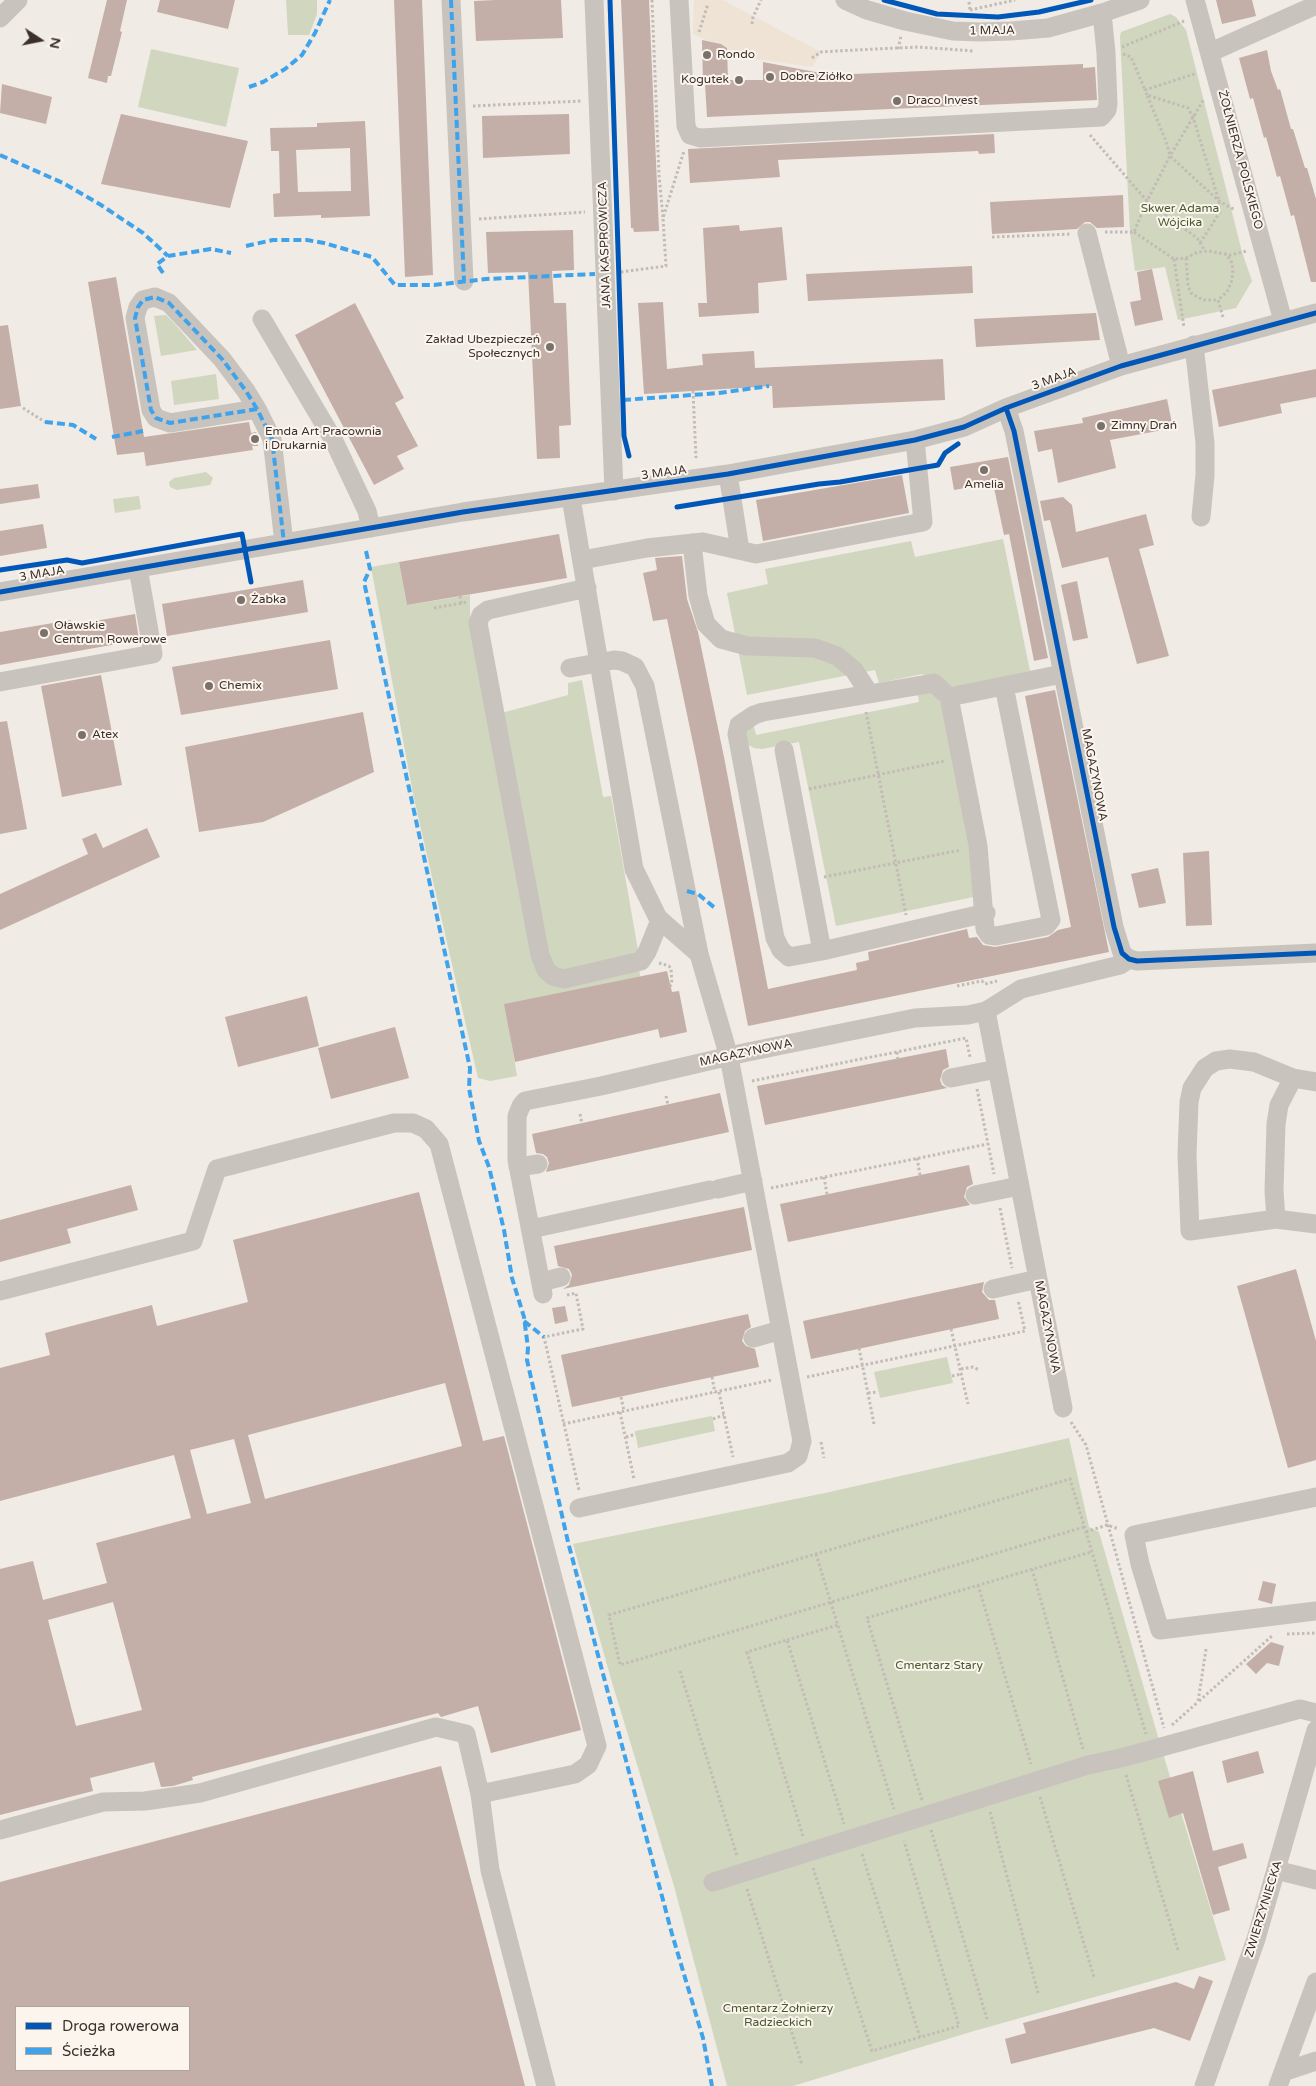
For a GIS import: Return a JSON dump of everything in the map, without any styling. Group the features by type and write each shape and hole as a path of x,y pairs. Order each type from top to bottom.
{"street":[{"path":"0,18 18,0"},
{"path":"451,0 464,281"},
{"name":"JANA KASPROWICZA","path":"594,0 614,491"},
{"path":"679,0 681,58 688,129 690,135 700,138 1101,117 1107,110 1106,52 1102,13"},
{"name":"1 MAJA","path":"845,0 867,10 905,21 953,31 1011,31 1048,28 1140,0"},
{"name":"ŻOŁNIERZA POLSKIEGO","path":"1195,0 1211,52 1283,321"},
{"path":"1211,52 1316,5"},
{"path":"1087,233 1121,366"},
{"path":"257,409 170,423 156,418 151,410 136,318 138,307 142,300 155,297 161,298 168,303 222,359 257,409 272,439 284,543"},
{"name":"3 MAJA","path":"0,592 464,512 728,474 914,440 964,426 1006,408 1121,366 1316,313"},
{"path":"262,318 333,438 367,511 371,528"},
{"path":"1194,345 1204,443 1205,475 1201,517"},
{"name":"MAGAZYNOWA","path":"1006,408 1016,441 1114,927 1122,953 1129,959 1140,961 1316,953"},
{"path":"582,560 647,548 703,542 756,554 923,522 914,440"},
{"path":"728,474 740,550"},
{"path":"571,498 634,869 660,920 699,954"},
{"path":"692,543 698,596 706,624 721,639 747,646 815,648 837,656 854,670 866,694"},
{"path":"0,682 153,654 138,568"},
{"path":"587,588 485,611 479,618 480,638 540,955 546,970 553,976 564,979 641,961 647,952 660,920"},
{"path":"570,668 614,660 622,661 635,667 645,686 699,954 729,1057 760,1180 781,1330 802,1440 802,1447 798,1456 788,1463 583,1507"},
{"path":"948,697 1062,674"},
{"path":"986,913 822,951 789,956 781,950 775,938 737,734 739,725 746,719 762,712 934,683 948,697 978,846 986,913 984,921 989,935 996,936 1046,926 1051,920 1004,686"},
{"path":"784,750 822,951"},
{"name":"MAGAZYNOWA","path":"518,1167 516,1137 518,1116 521,1106 529,1099 601,1086 915,1018 968,1015 986,1011 1020,989 1120,965 1129,959"},
{"name":"MAGAZYNOWA","path":"986,1011 1063,1408"},
{"path":"1316,1082 1293,1078 1254,1062 1230,1059 1216,1061 1197,1078 1192,1088 1189,1102 1187,1155 1190,1231 1276,1219 1316,1224"},
{"path":"951,1078 997,1069"},
{"path":"1276,1219 1274,1191 1276,1124 1279,1105 1293,1078"},
{"path":"0,1291 193,1242 217,1169 394,1123 413,1123 426,1129 439,1144 597,1746 588,1764 574,1774 480,1794"},
{"path":"538,1164 518,1167 531,1229 549,1291"},
{"path":"531,1229 760,1180"},
{"path":"975,1195 1020,1186"},
{"path":"549,1291 561,1277"},
{"path":"993,1289 1038,1279"},
{"path":"753,1338 781,1330"},
{"path":"1316,1497 1134,1535 1140,1564 1160,1630 1316,1611"},
{"path":"713,1882 1088,1765 1121,1758 1300,1709 1316,1713"},
{"path":"0,1830 103,1802 145,1801 200,1793 436,1727 466,1734 480,1794 490,1870 546,2086"},
{"name":"ZWIERZYNIECKA","path":"1204,2086 1256,1939 1316,1730"},
{"path":"1276,1870 1316,1880"},
{"path":"1280,2079 1314,1983 1316,1982"},
{"path":"1280,2079 1316,2061"}],"path":[{"path":"619,273 666,266 659,176 652,0"},
{"path":"752,24 753,17 761,0"},
{"path":"970,10 1015,0"},
{"path":"969,2 970,16"},
{"path":"1186,20 1115,50 1131,57 1166,141 1170,156 1219,201 1237,211"},
{"path":"812,58 821,52 853,50"},
{"path":"1145,90 1200,72"},
{"path":"1147,95 1188,108 1193,117 1219,201 1220,212 1200,243"},
{"path":"1147,201 1170,156 1206,96"},
{"path":"455,107 586,101"},
{"path":"1078,118 1147,201 1197,238 1205,251"},
{"path":"663,218 683,157 688,129"},
{"path":"461,220 592,212"},
{"path":"1134,232 1174,259 1186,258 1205,251 1224,254 1247,252 1245,244"},
{"path":"1186,258 1188,286 1191,293 1203,300 1218,300 1227,292 1232,280 1233,269 1231,260 1224,254"},
{"path":"1174,259 1184,328"},
{"path":"1218,300 1223,317"},
{"path":"693,391 696,458"},
{"path":"23,408 45,422"},
{"path":"460,596 461,604"},
{"path":"866,694 878,776 910,930"},
{"path":"808,789 961,758"},
{"path":"809,880 978,846"},
{"path":"641,961 669,966 672,979 670,986"},
{"path":"957,986 982,981 985,984 1001,981"},
{"path":"750,1081 966,1038"},
{"path":"896,1052 898,1060"},
{"path":"797,1072 798,1078"},
{"path":"982,1085 977,1086 988,1144 995,1178 1000,1177"},
{"path":"666,1096 668,1105"},
{"path":"580,1114 582,1124"},
{"path":"770,1188 988,1144"},
{"path":"916,1158 920,1175"},
{"path":"824,1177 827,1194"},
{"path":"760,1180 770,1188 772,1198"},
{"path":"1000,1203 1012,1272 1018,1271"},
{"path":"549,1291 576,1294 582,1329 544,1337 576,1485 583,1507"},
{"path":"807,1377 1024,1331 1017,1297 1023,1296"},
{"path":"952,1329 968,1404"},
{"path":"859,1348 874,1424"},
{"path":"805,1367 809,1386"},
{"path":"952,1376 973,1367 979,1370"},
{"path":"712,1377 724,1415 737,1474"},
{"path":"563,1424 780,1378"},
{"path":"868,1394 878,1392"},
{"path":"621,1397 626,1437 638,1496"},
{"path":"712,1419 724,1415"},
{"path":"626,1437 636,1434"},
{"path":"819,1435 824,1458"},
{"path":"1082,1440 1086,1445 1148,1665 1164,1732 1272,1635 1316,1633"},
{"path":"1084,1527 620,1665 609,1616 1070,1479 1150,1749"},
{"path":"1086,1532 1107,1525"},
{"path":"987,2019 867,1618 1091,1552"},
{"path":"816,1554 898,1823"},
{"path":"1032,1569 1088,1765"},
{"path":"978,1585 1094,1977"},
{"path":"787,1640 838,1625"},
{"path":"1198,1702 1206,1649"},
{"path":"680,1671 802,2064"},
{"path":"1121,1758 1178,1950"},
{"path":"986,1797 1038,1993"},
{"path":"856,1837 920,2037"}],"green space":[{"path":"286,0 317,0 317,14 309,35 288,35"},
{"name":"Skwer Adama Wójcika","path":"1170,14 1176,17 1186,30 1242,252 1252,281 1236,308 1178,320 1165,267 1135,271 1130,233 1120,37 1121,32"},
{"path":"151,49 239,68 226,127 138,107"},
{"path":"166,315 197,350 161,356 154,316"},
{"path":"216,374 219,399 174,405 171,381"},
{"path":"206,472 213,478 210,485 177,490 170,487 169,482 174,478"},
{"path":"139,496 141,509 115,513 113,499"},
{"path":"1003,539 1030,671 955,687 946,686 922,674 879,683 875,670 747,695 727,593 768,584 765,569 911,541 915,557"},
{"path":"399,562 407,605 470,595 470,623 487,717 568,695 568,683 582,680 603,797 611,796 638,950 640,977 505,1004 517,1076 490,1081 478,1078 413,794 371,567"},
{"path":"917,691 930,692 936,696 942,705 978,896 836,926 799,742 762,749 754,748 746,744 746,727 753,723 756,735 919,702"},
{"path":"947,1357 953,1383 880,1398 874,1372"},
{"path":"712,1416 715,1431 638,1448 635,1431"},
{"name":"Cmentarz Stary","path":"1069,1438 1089,1527 1099,1532 1161,1747 1226,1960 974,2031 793,2086 727,2086 674,1886 611,1679 573,1544 825,1493"}],"shaded area":[{"path":"694,0 723,0 821,52 812,67 727,55 727,48 721,44 693,34"}],"building":[{"path":"107,0 127,0 120,31 122,32 111,76 108,76 107,83 88,78"},
{"path":"160,0 235,0 228,29 157,12"},
{"path":"394,0 422,0 433,275 405,277"},
{"path":"561,0 563,38 476,41 474,1"},
{"path":"621,0 649,0 659,231 634,232 633,228 631,228"},
{"path":"1216,0 1252,0 1256,16 1222,24"},
{"path":"702,40 721,44 727,48 728,80 763,80 763,62 831,75 1083,64 1083,68 1095,67 1097,100 707,117 705,84 703,84"},
{"path":"1267,50 1271,71 1278,90 1280,89 1291,129 1293,129 1305,168 1307,168 1316,199 1316,282 1311,282 1294,215 1291,216 1280,176 1277,177 1253,98 1250,99 1239,58"},
{"path":"2,84 52,97 46,124 0,113"},
{"path":"121,114 248,141 230,208 101,184"},
{"path":"569,114 570,154 483,158 482,116"},
{"path":"365,121 370,216 321,218 321,215 274,217 273,194 280,193 279,151 271,151 270,128 317,127 317,123","holes":["350,148 351,191 298,192 296,150"]},
{"path":"994,134 995,153 979,154 978,151 778,160 780,177 690,183 688,149"},
{"path":"1123,195 1124,227 1097,228 1090,222 1085,222 1077,229 992,234 990,202"},
{"path":"739,225 740,231 782,227 787,280 758,283 759,313 699,317 698,303 707,303 703,228"},
{"path":"573,230 574,270 552,271 554,303 566,303 571,425 559,426 560,458 537,459 528,272 488,273 486,232"},
{"path":"972,266 973,293 808,301 806,274"},
{"path":"1152,269 1163,320 1135,326 1130,302 1141,300 1137,272"},
{"path":"116,277 144,437 249,422 251,433 256,432 257,434 258,446 252,446 253,450 146,466 144,452 117,455 88,282"},
{"path":"663,302 667,369 703,365 702,354 754,351 755,368 943,359 945,400 773,408 772,386 644,394 638,303"},
{"path":"355,303 404,398 395,403 418,446 397,456 404,469 374,485 295,335"},
{"path":"1096,313 1100,340 976,347 974,319"},
{"path":"8,325 21,406 0,409 0,326"},
{"path":"1316,369 1316,397 1280,404 1282,413 1219,427 1212,390"},
{"path":"1167,399 1173,428 1110,440 1116,468 1058,483 1052,449 1038,452 1034,431 1083,423 1082,418"},
{"path":"1008,457 1048,658 1034,661 1009,534 1004,535 993,483 954,490 950,467"},
{"path":"902,475 909,513 763,541 756,500"},
{"path":"38,484 40,498 0,504 0,489"},
{"path":"1063,497 1072,505 1076,532 1146,514 1154,545 1139,549 1169,656 1137,664 1108,557 1062,568 1050,520 1044,521 1040,501"},
{"path":"43,524 47,548 0,556 0,531"},
{"path":"559,534 567,578 407,605 399,562"},
{"path":"682,556 687,599 698,632 724,757 768,989 857,970 856,963 869,960 868,952 967,929 969,938 977,937 983,945 995,947 1048,937 1058,930 1071,927 1025,696 1055,690 1109,952 748,1026 697,762 667,619 653,621 643,573 657,570 655,558"},
{"path":"303,580 308,612 167,636 162,604"},
{"path":"1077,581 1088,638 1073,641 1061,585"},
{"path":"135,614 139,640 0,665 0,632 71,620 72,625"},
{"path":"330,640 338,689 181,715 172,667"},
{"name":"Atex","path":"101,675 122,785 62,797 41,686"},
{"path":"363,712 374,772 263,822 199,832 185,747"},
{"path":"7,721 27,829 0,834 0,722"},
{"path":"147,828 160,857 0,930 0,894 88,854 82,839 96,833 103,848"},
{"path":"1209,851 1212,925 1186,926 1183,853"},
{"path":"1158,868 1166,903 1139,908 1131,874"},
{"path":"667,971 672,992 679,991 687,1032 660,1038 658,1029 515,1062 504,1004"},
{"path":"307,996 319,1046 238,1067 225,1017"},
{"path":"395,1027 409,1078 331,1099 318,1048"},
{"path":"946,1049 949,1067 943,1070 940,1080 942,1085 947,1088 765,1125 757,1086"},
{"path":"720,1093 729,1132 546,1172 549,1163 547,1157 536,1153 532,1134"},
{"path":"969,1165 973,1184 967,1187 964,1197 970,1205 788,1242 780,1204"},
{"path":"131,1185 138,1210 67,1229 71,1243 0,1262 0,1220"},
{"path":"419,1192 483,1441 504,1436 581,1730 491,1753 478,1706 441,1717 438,1713 192,1777 193,1780 173,1786 161,1787 154,1762 90,1778 93,1791 0,1815 0,1569 33,1561 43,1600 107,1583 96,1543 191,1518 174,1455 0,1501 0,1368 50,1355 45,1333 152,1305 157,1326 248,1302 233,1240","holes":["445,1383 462,1446 265,1499 248,1435","234,1439 251,1503 207,1514 190,1450","113,1602 142,1710 76,1726 48,1620"]},
{"path":"744,1207 752,1250 563,1289 569,1285 572,1275 569,1269 558,1266 554,1246"},
{"path":"1296,1269 1316,1341 1316,1460 1288,1468 1237,1286"},
{"path":"984,1282 982,1292 989,1300 995,1300 999,1319 811,1359 803,1321"},
{"path":"565,1306 568,1321 555,1324 552,1308"},
{"path":"748,1314 751,1327 745,1331 742,1341 746,1346 755,1349 759,1367 572,1407 561,1355"},
{"path":"1263,1581 1276,1584 1272,1604 1258,1600"},
{"path":"1271,1642 1284,1646 1279,1666 1267,1663 1256,1674 1246,1664"},
{"path":"1258,1751 1264,1773 1227,1783 1222,1761"},
{"path":"441,1766 525,2086 0,2086 0,1882"},
{"path":"1193,1771 1213,1851 1243,1843 1247,1858 1218,1867 1230,1910 1213,1915 1183,1813 1169,1818 1158,1781"},
{"path":"1199,1976 1213,1981 1190,2041 1154,2028 1011,2064 1005,2039 1026,2033 1023,2023 1176,1982 1194,1989"}],"marked path":[{"path":"249,87 263,82 285,69 302,55 315,33 330,0"},
{"path":"451,0 464,281"},
{"path":"0,155 63,183 101,205 143,233 168,256"},
{"path":"246,246 273,240 307,240 324,243 372,257 395,285 434,285 486,279 595,274"},
{"path":"163,273 157,264 168,256 211,249 231,253"},
{"path":"257,409 170,423 156,418 151,410 135,318 138,307 143,300 155,297 169,303 222,359 257,409 272,439 284,543"},
{"path":"623,400 719,393 769,386"},
{"path":"45,422 73,425 96,439"},
{"path":"112,437 143,431"},
{"path":"366,551 370,569 364,582 470,1068 469,1088 479,1141 489,1167 504,1230 512,1278 524,1317 528,1348 527,1360 568,1542 672,1934 703,2038 712,2086"},
{"path":"687,891 698,894 715,908"},
{"path":"524,1321 544,1337"}],"cycle path":[{"path":"610,0 624,436 629,456"},
{"path":"884,0 937,14 998,17 1039,12 1091,0"},
{"path":"0,592 463,512 728,474 915,440 964,427 1006,408 1121,366 1316,313"},
{"path":"1006,408 1014,431 1114,927 1122,953 1129,959 1137,961 1316,953"},
{"path":"677,507 938,465 945,453 958,444"},
{"path":"0,570 67,560 82,563 242,534 251,582"}],"place":[{"name":"Rondo","path":"707,55"},
{"name":"Dobre Ziółko","path":"770,77"},
{"name":"Kogutek","path":"739,80"},
{"name":"Draco Invest","path":"897,101"},
{"name":"Zakład Ubezpieczeń Społecznych","path":"550,347"},
{"name":"Zimny Drań","path":"1101,426"},
{"name":"Emda Art Pracownia i Drukarnia","path":"255,439"},
{"name":"Amelia","path":"984,470"},
{"name":"Żabka","path":"241,600"},
{"name":"Oławskie Centrum Rowerowe","path":"44,633"},
{"name":"Chemix","path":"209,686"},
{"name":"Atex","path":"82,735"}],"park label":[{"name":"Cmentarz Żołnierzy Radzieckich","path":"778,2016"}]}
